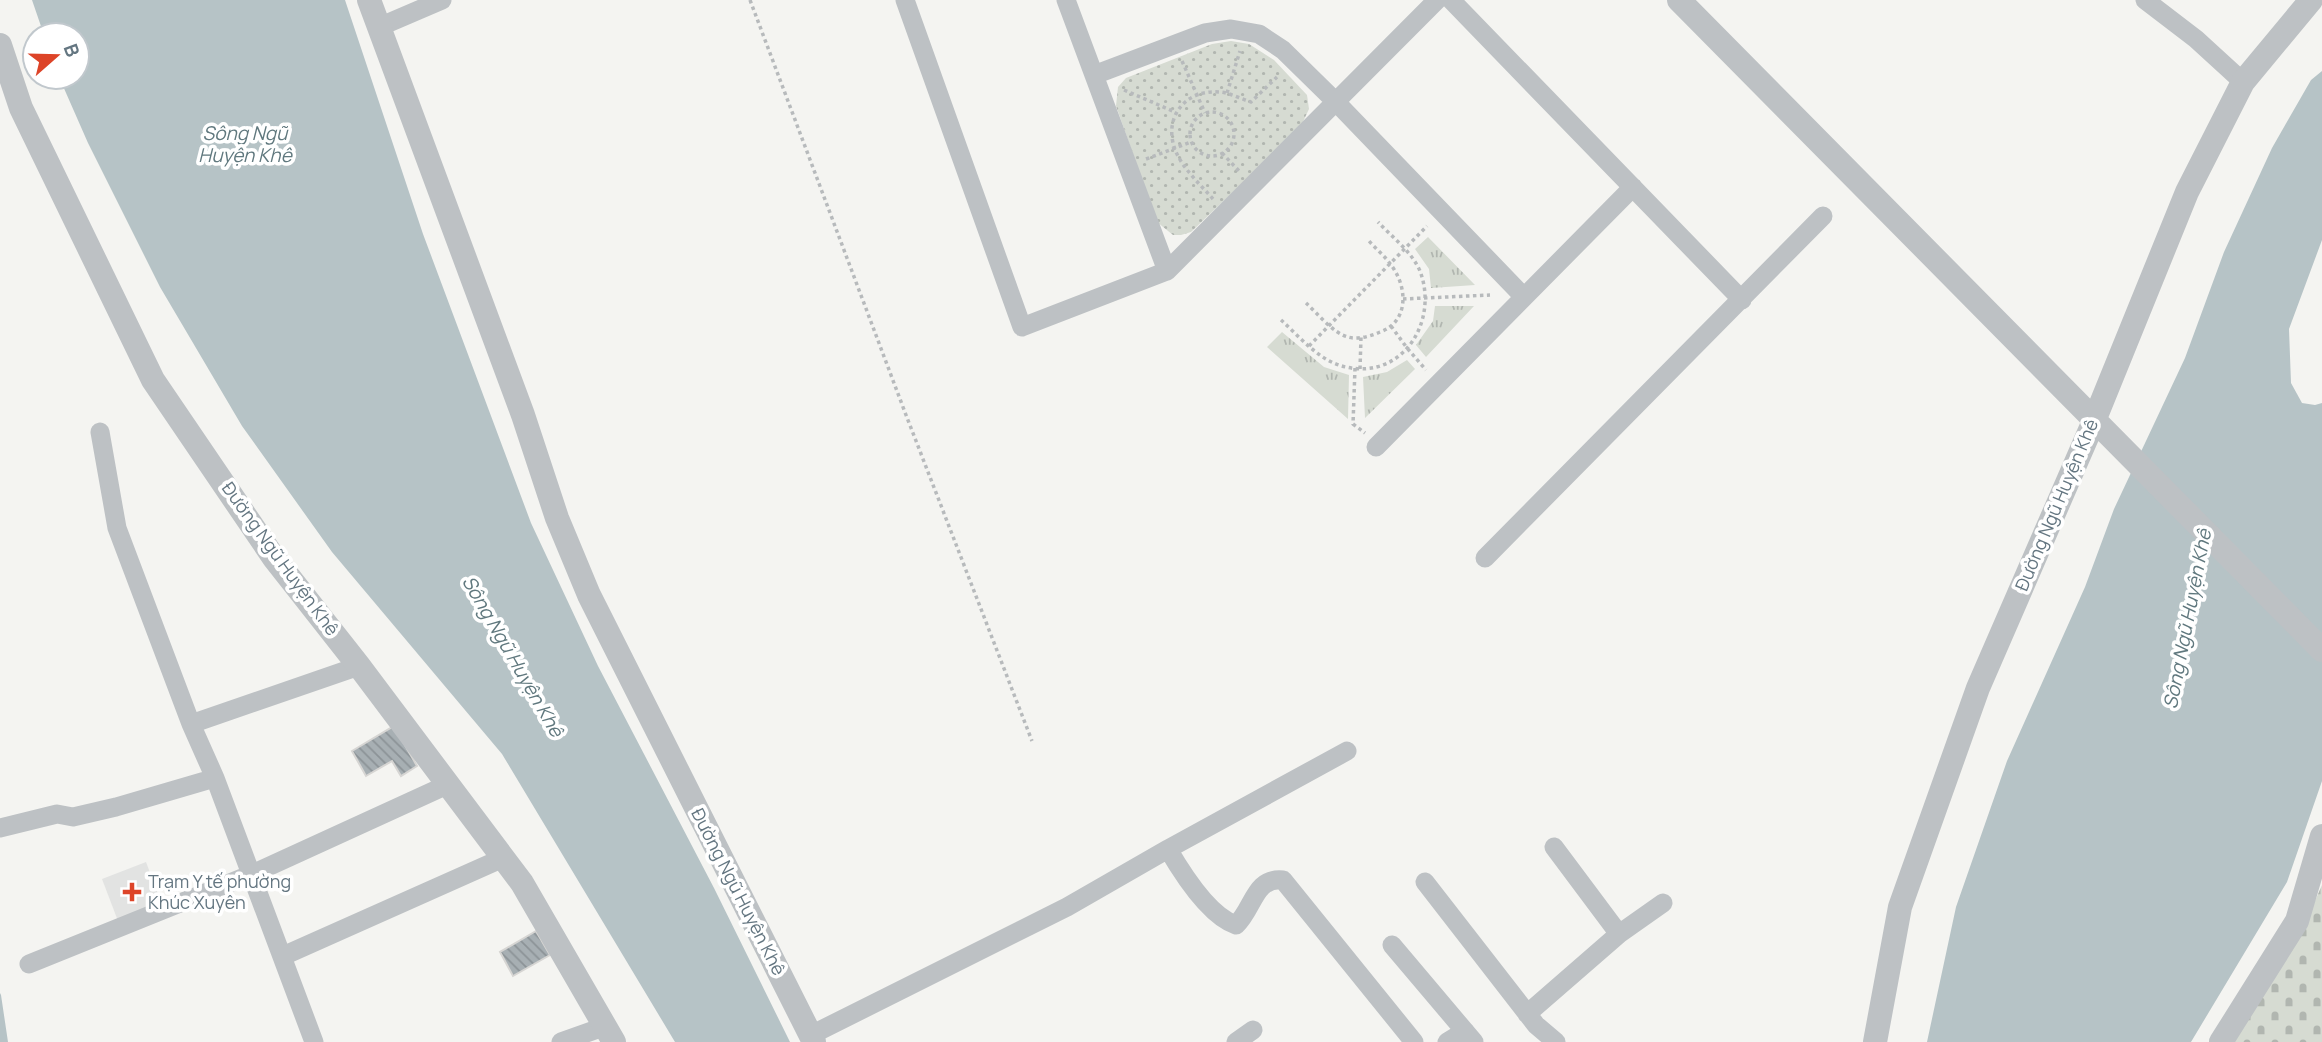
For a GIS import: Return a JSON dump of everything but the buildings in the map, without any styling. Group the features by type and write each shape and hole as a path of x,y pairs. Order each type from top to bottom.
{"street":[{"name":"Đường Ngũ Huyện Khê","path":"369,0 523,415 557,518 589,595 812,1038"},
{"path":"379,27 442,0"},
{"path":"905,0 1022,327 1167,271 1437,0"},
{"path":"1066,0 1167,271"},
{"path":"1451,0 1742,300"},
{"path":"1679,0 2129,458 2322,650"},
{"path":"2145,0 2243,82"},
{"name":"Đường Ngũ Huyện Khê","path":"1875,1042 1900,907 1978,688 2094,421 2187,192 2243,82 2311,0"},
{"path":"1094,75 1205,33 1231,29 1259,34 1283,50 1523,296"},
{"name":"Đường Ngũ Huyện Khê","path":"0,45 21,108 153,380 274,558 522,883 610,1034"},
{"path":"1371,440 1633,187"},
{"path":"1485,558 1823,216"},
{"path":"100,432 117,528 314,1042"},
{"path":"191,724 359,666"},
{"path":"812,1038 1067,907 1347,751"},
{"path":"0,828 57,814 73,817 215,778"},
{"path":"29,964 251,874 449,785"},
{"path":"2221,1042 2297,921 2322,836"},
{"path":"1554,847 1619,934"},
{"path":"1168,849 1213,911 1227,922 1236,925 1262,885 1272,879 1283,880 1414,1042"},
{"path":"283,956 503,858"},
{"path":"1425,882 1536,1025 1556,1042"},
{"path":"1527,1014 1619,934 1663,903"},
{"path":"1392,945 1470,1037 1447,1042"},
{"path":"1236,1042 1253,1030"},
{"path":"561,1042 610,1034"}],"path":[{"path":"750,0 1032,741"},
{"path":"1227,93 1240,51"},
{"path":"1182,61 1205,113"},
{"path":"1213,199 1185,168 1175,148 1172,120 1175,113 1182,104 1208,92 1227,93 1251,102 1277,77"},
{"path":"1124,90 1175,113"},
{"path":"1205,113 1219,114 1231,123 1231,145 1222,153 1206,155 1199,152 1191,142 1191,127 1199,116 1205,113"},
{"path":"1141,161 1191,142"},
{"path":"1222,153 1240,172"},
{"path":"1281,320 1328,360 1345,367 1357,369 1381,365 1395,359 1407,348 1418,335 1424,321 1426,297 1414,260 1378,222"},
{"path":"1309,346 1427,226"},
{"path":"1306,303 1340,334 1350,338 1376,334 1398,320 1403,299 1397,274 1368,241"},
{"path":"1403,299 1490,295"},
{"path":"1391,326 1426,370"},
{"path":"1361,337 1353,424 1371,440"}],"shaded area":[{"name":"Trạm Y tế phường Khúc Xuyên","path":"146,862 162,905 118,921 102,879"}],"green space":[{"path":"1231,41 1249,44 1274,60 1307,95 1309,109 1300,128 1191,232 1173,235 1157,222 1116,106 1118,87 1126,78 1212,44"},
{"path":"1428,237 1475,285 1431,288 1429,269 1415,249"},
{"path":"1435,306 1474,306 1426,357 1416,345 1433,321"},
{"path":"1282,332 1324,367 1349,375 1348,419 1267,347"},
{"path":"1407,360 1415,369 1365,418 1363,377 1387,372"},
{"path":"2322,885 2322,1042 2234,1042 2303,928"}],"water":[{"name":"Sông Ngũ Huyện Khê","path":"32,0 345,0 423,234 531,523 598,666 714,888 790,1042 675,1042 502,754 332,552 242,426 160,287 65,91 91,91 91,21 39,21"},
{"name":"Sông Ngũ Huyện Khê","path":"2322,71 2322,240 2289,329 2291,383 2302,403 2322,403 2322,781 2287,882 2191,1042 1927,1042 1956,907 2007,761 2085,587 2114,509 2185,358 2224,252 2272,148 2311,80"},
{"path":"0,993 1,995 8,1042 0,1042"}],"place":[{"name":"Trạm Y tế phường Khúc Xuyên","path":"132,892"}]}
